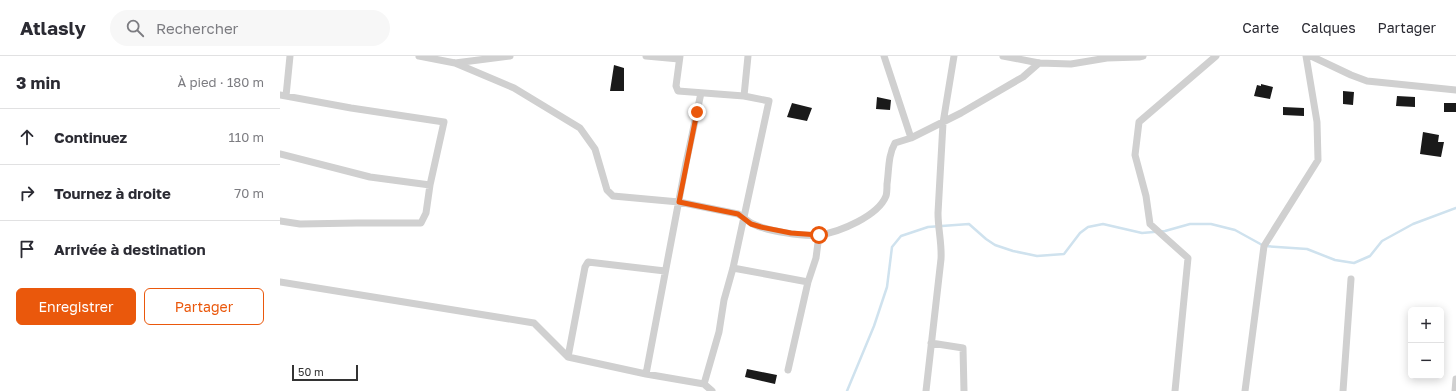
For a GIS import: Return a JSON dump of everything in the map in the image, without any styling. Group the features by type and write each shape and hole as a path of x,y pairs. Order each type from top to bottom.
{"street":[{"path":"280,221 300,224 357,222 421,223 426,213 430,185 444,122 351,108 283,95 290,56"},
{"path":"419,56 455,62 514,88 580,128 595,149 607,190 613,196 679,202 738,214 744,217 751,224 761,227 791,233 819,235 844,229 876,211 886,196 891,151 895,143 943,123 1023,77 1039,63"},
{"path":"455,62 510,56"},
{"path":"646,56 679,58 676,86 678,91 744,96 769,100 733,268 724,300 719,332 704,384"},
{"path":"744,96 748,56"},
{"path":"884,56 910,138"},
{"path":"926,391 941,248 938,213 943,123 954,56"},
{"path":"1003,56 1039,63 1071,64 1107,58 1143,56"},
{"path":"1174,391 1188,258 1150,224 1146,196 1135,155 1139,122 1216,56"},
{"path":"1245,391 1264,246 1318,160 1317,122 1306,56"},
{"path":"1311,56 1367,81 1456,90"},
{"path":"646,374 701,93"},
{"path":"280,154 370,177 430,185"},
{"path":"788,370 808,282 816,258 819,235"},
{"path":"568,357 585,267 588,262 666,271"},
{"path":"733,268 808,282"},
{"path":"1344,391 1352,279"},
{"path":"280,282 534,323 568,357 646,374 704,384 712,391"},
{"path":"931,343 964,348 964,391"},
{"path":"1455,391 1456,379"}],"building":[{"path":"614,65 624,68 624,91 610,91"},
{"path":"1261,84 1273,87 1270,99 1254,96 1257,85 1261,86"},
{"path":"1343,91 1354,92 1353,105 1343,104"},
{"path":"1397,96 1415,97 1415,107 1396,106"},
{"path":"877,97 891,100 890,110 876,109"},
{"path":"792,103 812,108 807,121 787,117"},
{"path":"1444,103 1456,103 1456,112 1444,112"},
{"path":"1283,107 1304,108 1304,116 1283,115"},
{"path":"1423,132 1439,135 1438,142 1444,142 1441,157 1420,154"},
{"path":"747,369 777,375 775,384 745,377"}],"waterway":[{"path":"847,391 874,326 887,287 892,247 901,236 928,227 969,224 995,245 1013,251 1037,256 1064,254 1080,233 1088,227 1103,224 1142,233 1165,231 1190,224 1211,224 1235,230 1264,246 1307,249 1335,260 1354,263 1370,256 1382,241 1413,224 1456,208"}],"route":[{"path":"697,112 679,202 738,214 744,217 751,224 761,227 791,233 819,235"}]}
